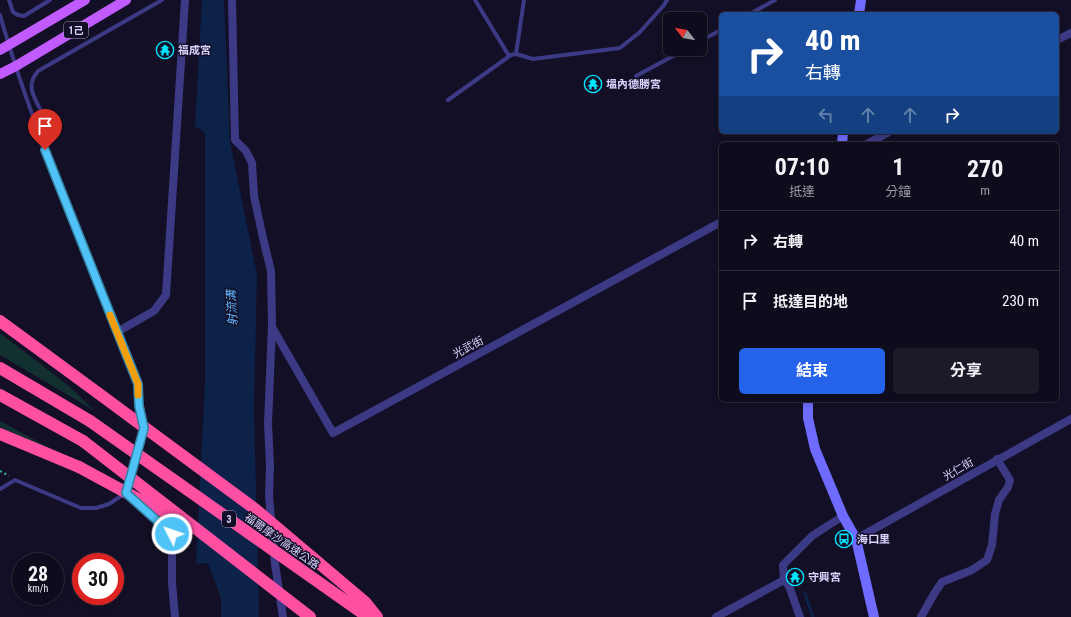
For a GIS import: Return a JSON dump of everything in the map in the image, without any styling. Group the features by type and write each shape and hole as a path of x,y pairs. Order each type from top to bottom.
{"highway":[{"path":"0,321 255,509 365,602 377,617"},
{"name":"福爾摩沙高速公路","path":"0,368 90,421 368,617"},
{"path":"0,395 83,441 310,617"},
{"path":"0,434 79,467 140,500 267,584"}],"main road":[{"name":"1己","path":"8,45 85,0"},
{"name":"1己","path":"0,74 16,66 126,0"}],"street":[{"path":"175,617 172,583 172,534 126,493 144,428 139,406 138,384 117,332 154,311 166,295 186,0"},
{"path":"232,0 235,140 246,151 252,164 254,196 262,238 272,271 272,326 268,423 270,466 269,496 275,564 282,617"},
{"path":"859,12 861,0"},
{"path":"1059,39 1071,33"},
{"path":"871,142 885,134"},
{"name":"光武街","path":"272,326 333,433 719,223"},
{"path":"808,402 808,418 815,449 843,516 856,539 874,617"},
{"name":"光仁街","path":"856,539 1071,419"},
{"path":"921,617 942,582 972,570 987,560 992,545 995,514 999,500 1008,487 1010,480 998,459"},
{"path":"800,617 789,586 784,580 783,565 812,536 843,516"},
{"path":"716,617 784,580"}],"lane":[{"path":"9,0 13,12 24,16 50,0"},
{"path":"39,136 45,132 46,124 31,86 38,71 162,0"},
{"path":"475,0 509,56"},
{"path":"516,54 524,0"},
{"path":"448,100 509,56 516,54 533,58 620,48 640,32 667,0"},
{"path":"754,12 775,0"},
{"path":"0,15 8,45 39,136 117,332"},
{"path":"707,37 719,31"},
{"path":"636,76 673,56"},
{"path":"0,489 15,480 81,508 96,508 109,504 126,493"}],"green space":[{"path":"0,333 69,386 95,411 0,355"},
{"path":"0,421 57,452 0,427"}],"water":[{"name":"射流溝","path":"202,0 224,0 230,142 257,275 254,408 259,617 221,617 221,598 208,563 196,564 205,382 205,133 195,126"}],"waterway":[{"path":"805,594 813,617"}],"slow traffic":[{"path":"110,315 138,384 138,395"}],"place":[{"name":"福成宮","path":"165,50"},
{"name":"塭內德勝宮","path":"593,84"},
{"name":"海口里","path":"844,539"},
{"name":"守興宮","path":"795,577"}],"route":[{"path":"45,150 138,384 139,406 144,428 126,493 172,534"}]}
